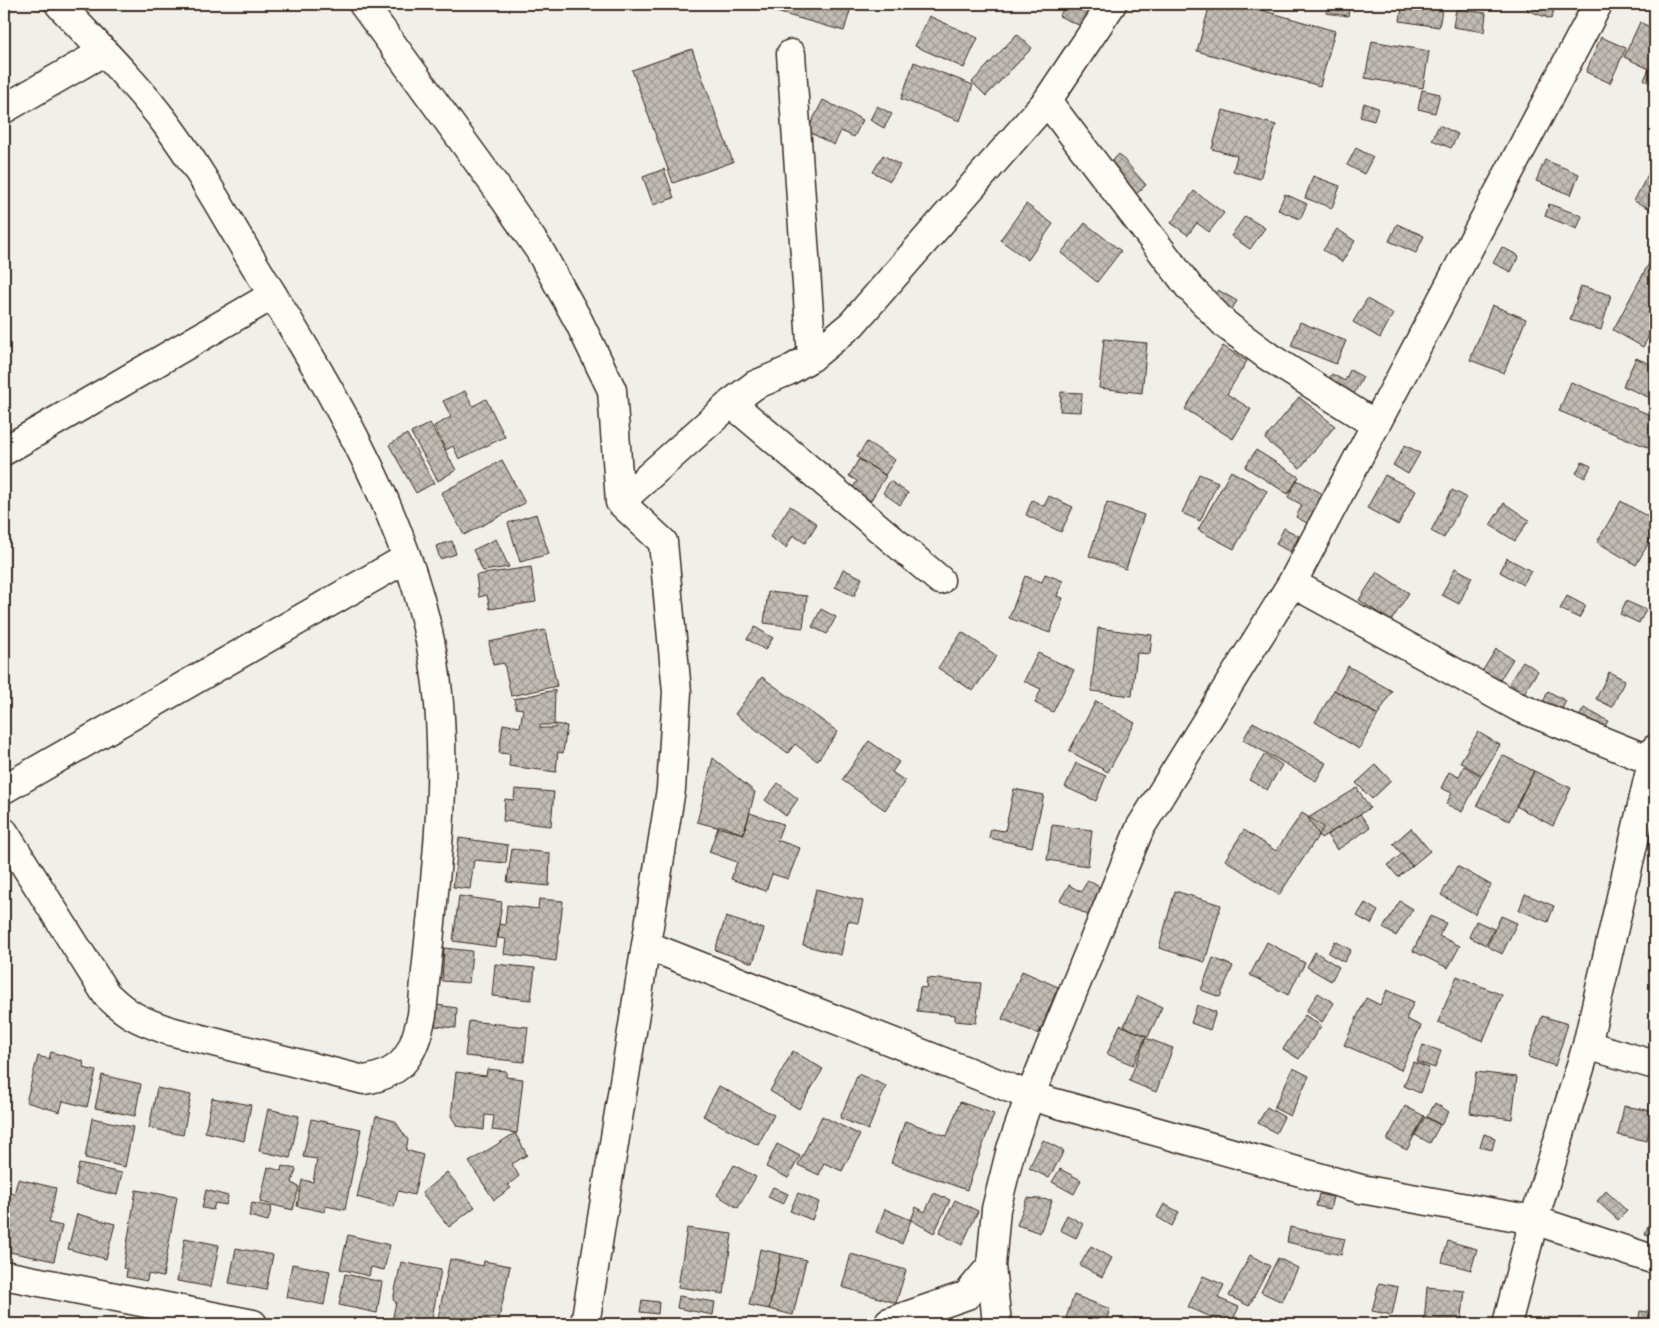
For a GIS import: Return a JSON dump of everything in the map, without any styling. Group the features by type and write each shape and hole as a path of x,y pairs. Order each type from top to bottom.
{"street":[{"path":"4,832 106,994 123,1011 143,1022 170,1031 364,1080 383,1077 397,1068 416,1040 422,1015 441,799 442,740 437,682 425,618 407,558 380,492 349,428 274,296 164,120 59,4"},
{"path":"363,4 494,184 540,251 579,322 612,390 620,502 663,542 677,692 671,789 585,1324"},
{"path":"620,502 731,403 755,385 812,358 852,324 1047,101 1112,4"},
{"path":"997,1324 991,1266 996,1209 1011,1149 1030,1096 1140,828 1292,583 1598,4"},
{"path":"4,109 103,52"},
{"path":"791,54 812,358"},
{"path":"1047,101 1189,287 1226,325 1269,357 1376,425"},
{"path":"4,451 274,296"},
{"path":"731,403 940,580"},
{"path":"4,788 407,558"},
{"path":"1292,583 1518,707 1653,755 1587,1045 1534,1220 1507,1324"},
{"path":"646,945 1030,1096 1361,1189 1534,1220 1655,1260"},
{"path":"1587,1045 1655,1065"},
{"path":"889,1322 967,1295 991,1266"},
{"path":"4,1275 252,1324"}],"building":[{"path":"748,4 852,4 844,31"},
{"path":"1052,4 1097,4 1085,28 1059,16 1063,10"},
{"path":"1210,4 1252,4 1251,7 1335,31 1320,86 1197,51"},
{"path":"1328,4 1350,4 1348,16 1326,13"},
{"path":"1395,4 1443,4 1439,27 1400,21 1402,6"},
{"path":"1529,4 1556,4 1551,19 1527,10"},
{"path":"1456,9 1486,13 1484,32 1453,27"},
{"path":"929,16 978,38 964,68 915,46"},
{"path":"1640,22 1655,30 1655,85 1644,80 1649,69 1624,57"},
{"path":"1017,34 1032,48 986,96 972,82"},
{"path":"1601,37 1626,48 1610,83 1586,72"},
{"path":"1372,41 1429,51 1423,88 1365,78"},
{"path":"692,49 733,162 673,183 632,70"},
{"path":"914,62 973,85 960,121 901,99"},
{"path":"1422,90 1440,94 1435,113 1418,109"},
{"path":"823,100 863,120 854,137 841,131 834,145 807,131"},
{"path":"1364,103 1378,108 1374,121 1360,117"},
{"path":"877,106 892,114 884,128 870,120"},
{"path":"1223,110 1276,125 1260,179 1233,171 1237,156 1212,149"},
{"path":"1439,125 1458,134 1451,148 1432,140"},
{"path":"1356,148 1373,157 1364,174 1347,165"},
{"path":"1119,154 1146,185 1133,197 1106,167"},
{"path":"883,155 900,165 890,181 873,172"},
{"path":"1545,160 1579,174 1571,195 1536,181"},
{"path":"1655,163 1655,211 1634,201"},
{"path":"664,169 674,198 653,205 643,177"},
{"path":"1313,176 1340,186 1332,208 1305,198"},
{"path":"1194,191 1224,213 1209,232 1197,223 1188,235 1171,223"},
{"path":"1285,194 1307,204 1300,219 1278,210"},
{"path":"1026,204 1053,224 1028,260 1000,240"},
{"path":"1549,204 1582,216 1577,229 1545,216"},
{"path":"1245,216 1265,228 1250,249 1231,236"},
{"path":"1085,223 1121,251 1097,282 1061,253"},
{"path":"1397,224 1424,236 1416,253 1389,241"},
{"path":"1337,229 1355,241 1342,262 1323,250"},
{"path":"1502,247 1519,256 1511,272 1493,263"},
{"path":"1655,252 1655,325 1643,347 1613,330"},
{"path":"1581,286 1611,295 1601,330 1570,320"},
{"path":"1218,290 1237,301 1228,315 1210,303"},
{"path":"1367,299 1393,314 1380,338 1353,322"},
{"path":"1492,305 1526,319 1504,373 1470,360"},
{"path":"1300,322 1346,341 1336,364 1291,346"},
{"path":"1104,339 1147,343 1142,393 1099,388"},
{"path":"1223,346 1247,361 1227,394 1251,409 1233,439 1185,409"},
{"path":"1636,358 1655,366 1655,400 1623,386"},
{"path":"1350,370 1363,377 1350,401 1324,387 1332,374 1345,381"},
{"path":"1571,382 1655,417 1654,450 1559,411"},
{"path":"465,391 473,406 486,399 505,437 459,459 453,446 446,450 434,426 451,417 443,401"},
{"path":"1061,392 1082,393 1081,412 1060,411"},
{"path":"1299,397 1335,426 1300,468 1265,439"},
{"path":"430,423 456,470 438,481 411,433"},
{"path":"407,434 434,483 416,493 389,445"},
{"path":"867,442 895,460 885,475 857,457"},
{"path":"1405,445 1420,453 1408,474 1393,465"},
{"path":"1256,450 1299,477 1288,494 1245,467"},
{"path":"859,459 886,476 869,503 850,492 857,481 849,476"},
{"path":"502,460 525,503 464,535 441,493"},
{"path":"1582,462 1591,466 1585,478 1576,473"},
{"path":"1231,471 1267,491 1234,549 1198,530"},
{"path":"1199,474 1218,482 1200,521 1182,513"},
{"path":"1385,475 1416,491 1398,525 1367,508"},
{"path":"1297,480 1323,494 1307,523 1296,517 1302,505 1288,497"},
{"path":"890,481 908,493 900,505 883,493"},
{"path":"1452,490 1466,497 1444,538 1431,531"},
{"path":"1049,496 1073,507 1061,532 1026,515 1032,500 1044,506"},
{"path":"1621,501 1655,521 1655,532 1636,565 1597,542"},
{"path":"1107,502 1144,515 1126,569 1089,556"},
{"path":"1504,503 1529,520 1515,541 1490,525"},
{"path":"790,506 817,524 805,543 793,535 786,548 770,537"},
{"path":"536,514 549,554 520,562 508,523"},
{"path":"1284,528 1299,536 1290,552 1276,544"},
{"path":"496,539 509,567 483,571 473,550"},
{"path":"452,541 456,554 440,559 436,546"},
{"path":"1507,558 1531,571 1523,585 1500,572"},
{"path":"531,567 536,602 490,609 487,595 479,597 476,575"},
{"path":"1455,568 1472,577 1459,604 1442,595"},
{"path":"843,569 862,578 854,596 835,587"},
{"path":"1377,572 1409,593 1391,621 1359,600"},
{"path":"1045,574 1063,581 1057,596 1063,598 1050,633 1009,618 1025,576 1042,582"},
{"path":"768,592 807,596 803,628 764,623"},
{"path":"1567,596 1586,606 1579,618 1560,609"},
{"path":"1626,601 1646,610 1639,623 1620,614"},
{"path":"821,609 836,617 827,634 812,627"},
{"path":"755,627 773,638 765,650 747,639"},
{"path":"1098,628 1152,635 1150,654 1137,653 1132,696 1091,691"},
{"path":"545,630 557,686 511,696 504,663 493,665 489,642"},
{"path":"962,632 997,656 973,691 938,668"},
{"path":"1496,649 1513,659 1492,693 1475,683"},
{"path":"1038,653 1074,670 1053,712 1035,703 1041,689 1024,681"},
{"path":"1523,661 1538,671 1524,693 1509,683"},
{"path":"1348,666 1392,691 1378,715 1334,690"},
{"path":"1609,672 1625,680 1612,707 1596,699"},
{"path":"762,677 838,732 817,761 795,744 788,753 735,714"},
{"path":"555,690 554,725 540,725 540,728 555,728 555,724 567,726 563,753 558,752 556,772 509,766 510,754 499,753 503,724 520,727 523,709 516,708 514,699"},
{"path":"1334,690 1378,715 1359,749 1315,722"},
{"path":"1548,691 1566,701 1558,716 1541,707"},
{"path":"1096,701 1135,723 1108,772 1069,751"},
{"path":"1584,708 1608,721 1600,735 1576,722"},
{"path":"1253,722 1326,763 1316,781 1243,740"},
{"path":"1478,732 1500,745 1482,775 1460,762"},
{"path":"869,741 899,762 892,772 905,781 885,810 842,780"},
{"path":"1265,754 1282,765 1267,790 1249,780"},
{"path":"1502,755 1534,771 1509,821 1477,805"},
{"path":"713,758 755,792 744,834 697,822"},
{"path":"1076,763 1106,776 1096,801 1065,787"},
{"path":"1376,765 1391,781 1372,799 1356,783"},
{"path":"1464,766 1481,776 1462,812 1446,804 1452,793 1441,788 1449,772 1459,777"},
{"path":"1534,771 1571,788 1553,826 1516,806"},
{"path":"778,783 798,799 786,816 765,800"},
{"path":"1357,788 1370,808 1321,838 1308,818"},
{"path":"515,789 554,792 551,826 503,821 505,799 514,800"},
{"path":"1014,789 1044,795 1032,847 989,838 991,829 1005,831"},
{"path":"750,813 783,824 777,840 800,848 788,879 772,874 766,891 731,879 737,862 709,852 719,825 743,834"},
{"path":"1302,813 1324,827 1279,895 1225,860 1244,830 1276,851"},
{"path":"1360,814 1370,828 1337,850 1327,835"},
{"path":"1052,825 1092,830 1088,866 1047,860"},
{"path":"1411,828 1430,851 1412,866 1393,844"},
{"path":"459,838 508,845 506,863 474,860 470,889 453,887"},
{"path":"512,849 550,853 549,886 507,882"},
{"path":"1402,854 1412,866 1398,877 1388,865"},
{"path":"1457,866 1491,885 1475,914 1441,895"},
{"path":"1088,880 1104,890 1089,916 1060,900 1069,885 1081,892"},
{"path":"816,889 863,901 858,923 848,921 841,955 803,945"},
{"path":"1175,891 1221,905 1205,962 1159,948"},
{"path":"1525,894 1554,906 1548,922 1519,910"},
{"path":"459,896 502,902 496,947 453,941"},
{"path":"539,899 563,901 556,961 504,954 506,939 498,938 500,924 505,925 507,905 538,909"},
{"path":"1400,901 1413,909 1396,936 1383,928"},
{"path":"1365,903 1378,911 1371,924 1357,916"},
{"path":"1430,916 1446,923 1439,936 1460,946 1448,968 1413,951"},
{"path":"1501,916 1517,923 1502,954 1487,946"},
{"path":"726,917 764,929 753,963 715,950"},
{"path":"1476,921 1494,929 1486,945 1469,937"},
{"path":"1335,941 1351,950 1344,962 1328,953"},
{"path":"1267,942 1305,963 1288,995 1250,975"},
{"path":"444,948 472,951 469,983 442,981"},
{"path":"1315,952 1339,967 1331,981 1307,967"},
{"path":"1213,958 1233,966 1220,997 1201,990"},
{"path":"495,964 535,968 531,1000 492,996"},
{"path":"1022,971 1058,987 1039,1034 1002,1019"},
{"path":"1457,976 1502,995 1483,1041 1438,1022"},
{"path":"927,978 981,983 976,1023 955,1021 955,1015 917,1011 920,987 926,988"},
{"path":"1387,990 1414,1002 1406,1019 1421,1026 1401,1070 1344,1045 1366,998 1380,1005"},
{"path":"1318,993 1334,1003 1322,1022 1306,1011"},
{"path":"1138,996 1162,1007 1148,1037 1124,1026"},
{"path":"437,1005 457,1008 456,1028 435,1026"},
{"path":"1197,1005 1216,1012 1210,1030 1191,1023"},
{"path":"1305,1015 1321,1026 1299,1059 1283,1049"},
{"path":"1542,1016 1568,1024 1555,1066 1528,1057"},
{"path":"469,1021 528,1027 524,1062 465,1056"},
{"path":"1120,1025 1146,1036 1133,1065 1107,1054"},
{"path":"1146,1038 1173,1048 1156,1092 1129,1081"},
{"path":"1423,1045 1441,1051 1435,1068 1417,1062"},
{"path":"793,1051 823,1069 799,1109 770,1091"},
{"path":"51,1052 83,1061 84,1068 96,1071 87,1107 63,1101 60,1112 26,1102 38,1056 49,1059"},
{"path":"1413,1062 1429,1068 1420,1093 1404,1086"},
{"path":"1293,1068 1309,1076 1290,1116 1274,1108"},
{"path":"487,1069 506,1071 506,1077 523,1079 517,1133 492,1130 494,1116 485,1115 484,1130 457,1126 451,1116 456,1072 486,1076"},
{"path":"1476,1072 1517,1077 1512,1119 1470,1113"},
{"path":"858,1074 886,1086 868,1130 840,1118"},
{"path":"102,1075 141,1084 135,1116 95,1108"},
{"path":"719,1086 774,1115 758,1145 703,1116"},
{"path":"157,1088 191,1095 183,1135 149,1128"},
{"path":"212,1098 251,1105 244,1141 205,1132"},
{"path":"960,1102 994,1114 967,1190 891,1163 905,1121 947,1136"},
{"path":"1435,1103 1449,1112 1441,1125 1427,1117"},
{"path":"1405,1106 1424,1116 1407,1150 1387,1140"},
{"path":"1624,1106 1653,1111 1647,1141 1618,1135"},
{"path":"1267,1107 1284,1117 1276,1133 1258,1123"},
{"path":"268,1109 299,1116 290,1158 259,1151"},
{"path":"376,1116 395,1121 408,1140 406,1150 423,1155 414,1195 398,1191 394,1207 357,1197"},
{"path":"822,1116 860,1135 842,1171 824,1163 819,1175 798,1165"},
{"path":"1425,1117 1440,1125 1430,1143 1415,1135"},
{"path":"92,1118 133,1127 125,1167 85,1158"},
{"path":"311,1119 361,1129 345,1210 326,1206 325,1212 297,1206 302,1180 313,1182 317,1159 303,1157"},
{"path":"515,1133 527,1155 512,1164 519,1176 508,1185 511,1188 494,1200 469,1162"},
{"path":"1484,1134 1495,1138 1492,1150 1480,1147"},
{"path":"1043,1140 1064,1151 1049,1178 1029,1168"},
{"path":"777,1144 800,1156 788,1178 766,1167"},
{"path":"79,1164 122,1173 117,1195 75,1185"},
{"path":"734,1165 756,1177 738,1208 717,1195"},
{"path":"282,1166 296,1169 292,1183 299,1187 293,1210 260,1202 268,1167 281,1171"},
{"path":"1060,1169 1081,1180 1074,1194 1052,1182"},
{"path":"447,1172 475,1207 449,1227 422,1193"},
{"path":"18,1179 56,1188 49,1223 62,1226 54,1261 4,1251 4,1191 14,1194"},
{"path":"773,1187 788,1194 783,1204 768,1197"},
{"path":"136,1190 177,1197 163,1277 148,1274 147,1281 126,1277 127,1269 123,1268"},
{"path":"206,1190 228,1196 226,1205 215,1203 213,1210 202,1208"},
{"path":"1606,1191 1627,1211 1618,1220 1597,1201"},
{"path":"798,1193 819,1202 812,1220 790,1211"},
{"path":"934,1193 950,1200 934,1233 911,1220 916,1207 925,1212"},
{"path":"1319,1194 1333,1197 1330,1209 1316,1206"},
{"path":"1027,1198 1052,1200 1040,1233 1017,1225"},
{"path":"955,1200 978,1211 962,1245 939,1233"},
{"path":"252,1203 272,1207 268,1221 249,1216"},
{"path":"1164,1204 1179,1212 1172,1226 1157,1217"},
{"path":"1655,1207 1655,1237 1645,1234"},
{"path":"885,1209 911,1220 902,1244 876,1232"},
{"path":"77,1214 115,1224 106,1259 68,1249"},
{"path":"1067,1215 1083,1224 1076,1238 1060,1230"},
{"path":"1290,1227 1345,1239 1341,1255 1287,1242"},
{"path":"687,1228 732,1234 724,1294 678,1287"},
{"path":"348,1235 390,1245 384,1270 371,1267 369,1276 340,1269"},
{"path":"185,1238 219,1245 211,1287 177,1281"},
{"path":"1448,1241 1477,1249 1471,1270 1442,1262"},
{"path":"1091,1246 1112,1258 1102,1277 1080,1265"},
{"path":"236,1248 273,1255 266,1290 229,1283"},
{"path":"760,1249 781,1254 769,1309 749,1305"},
{"path":"781,1254 806,1260 793,1315 769,1309"},
{"path":"851,1254 906,1270 896,1303 842,1287"},
{"path":"1250,1255 1270,1266 1249,1306 1229,1296"},
{"path":"1278,1258 1298,1268 1282,1302 1261,1292"},
{"path":"450,1259 483,1266 484,1261 510,1266 498,1324 465,1324 438,1318"},
{"path":"401,1262 441,1270 431,1324 392,1321 396,1302 393,1300"},
{"path":"292,1264 330,1271 324,1305 286,1297"},
{"path":"345,1274 382,1282 377,1313 339,1305"},
{"path":"1203,1276 1224,1285 1218,1298 1239,1307 1231,1324 1188,1307"},
{"path":"1379,1283 1398,1287 1392,1315 1372,1311"},
{"path":"1427,1287 1465,1291 1461,1324 1424,1324"},
{"path":"1074,1295 1110,1309 1105,1324 1083,1324 1066,1318"},
{"path":"679,1296 715,1302 713,1315 677,1308"},
{"path":"642,1300 659,1302 658,1314 640,1312"},
{"path":"1640,1311 1655,1313 1655,1324 1638,1324"},
{"path":"1135,1318 1148,1324 1131,1324"}]}
